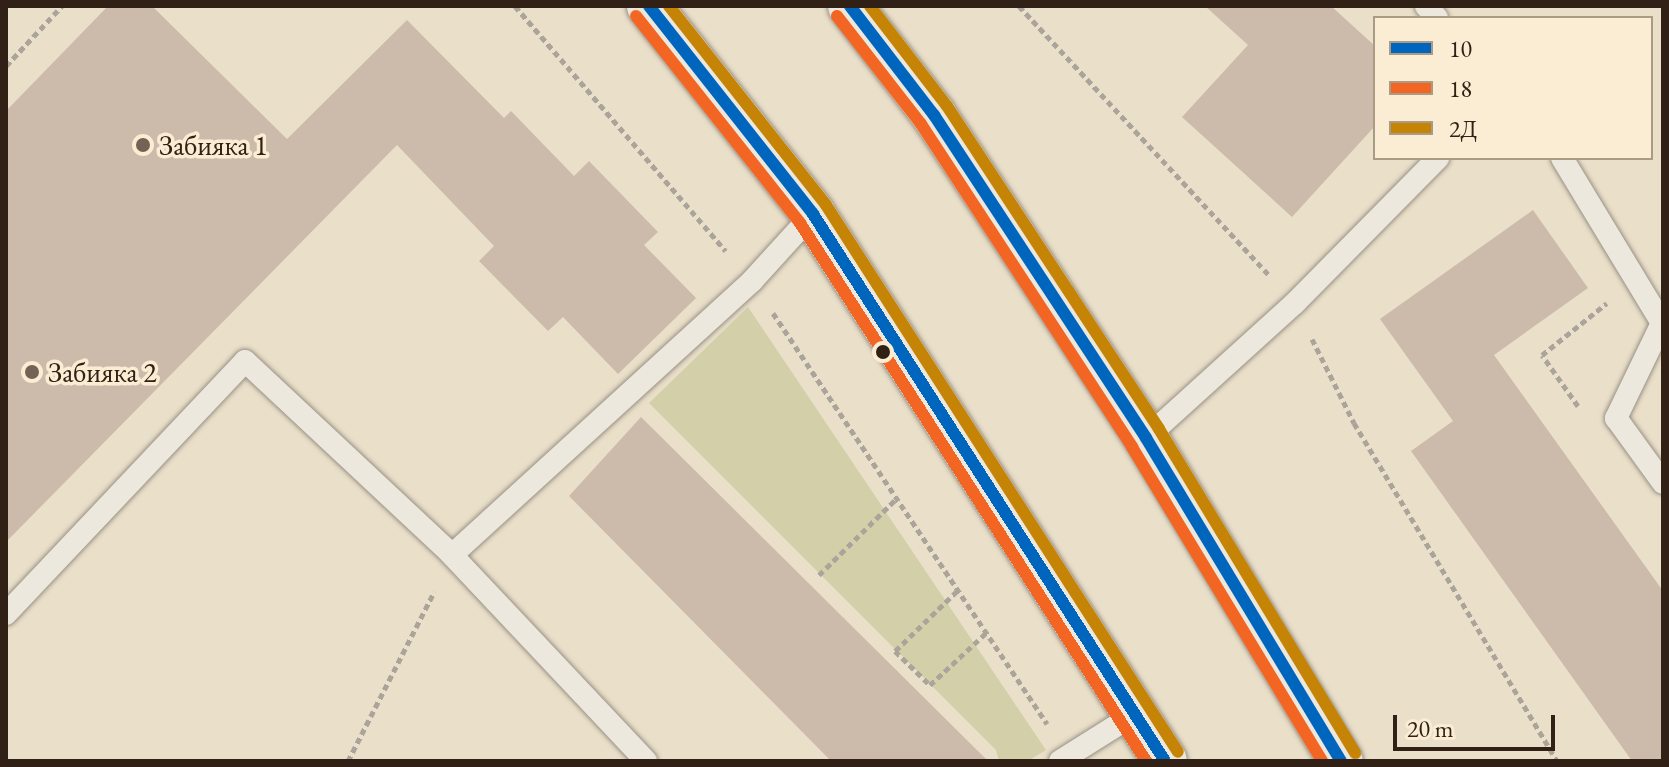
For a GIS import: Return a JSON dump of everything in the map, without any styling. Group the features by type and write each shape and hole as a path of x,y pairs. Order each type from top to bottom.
{"main road":[{"path":"649,6 813,214 1138,712 1165,761"},
{"path":"850,6 934,115 1146,438 1341,761"}],"lane":[{"path":"1146,438 1295,303 1436,160"},
{"path":"1563,160 1662,323 1616,418 1663,483"},
{"path":"452,555 752,281 813,214"},
{"path":"6,614 245,361 452,555 646,761"},
{"path":"1064,758 1138,712"}],"path":[{"path":"6,66 62,6"},
{"path":"515,6 752,281 986,633 1064,758"},
{"path":"1019,6 1295,303 1354,423 1557,761"},
{"path":"819,575 897,498"},
{"path":"348,761 452,555"},
{"path":"957,591 895,651 930,685 986,633"}],"shaded area":[{"path":"748,307 1046,750 1028,761 999,761 996,750 649,403"}],"building":[{"path":"108,6 152,6 287,139 407,20 504,118 511,111 574,176 589,161 658,232 644,245 696,298 618,374 563,317 548,331 479,261 494,246 397,145 6,542 6,111"},
{"path":"1205,6 1331,6 1373,44 1373,128 1292,217 1182,117 1248,45"},
{"path":"1533,210 1588,288 1494,355 1663,591 1663,761 1632,761 1411,451 1453,421 1380,319"},
{"path":"641,417 988,761 831,761 569,496"}],"transit line":[{"name":"10","path":"649,6 813,214 1165,761"},
{"name":"2Д","path":"669,6 826,205 1178,752"},
{"name":"10","path":"850,6 934,115 1146,438 1341,761"},
{"name":"2Д","path":"870,6 947,106 1159,429 1355,753"},
{"name":"18","path":"636,16 800,223 1146,761"},
{"name":"18","path":"837,16 921,124 1132,447 1322,761"}],"place":[{"name":"Забияка 1","path":"143,145"},
{"name":"Забияка 2","path":"32,372"}]}
